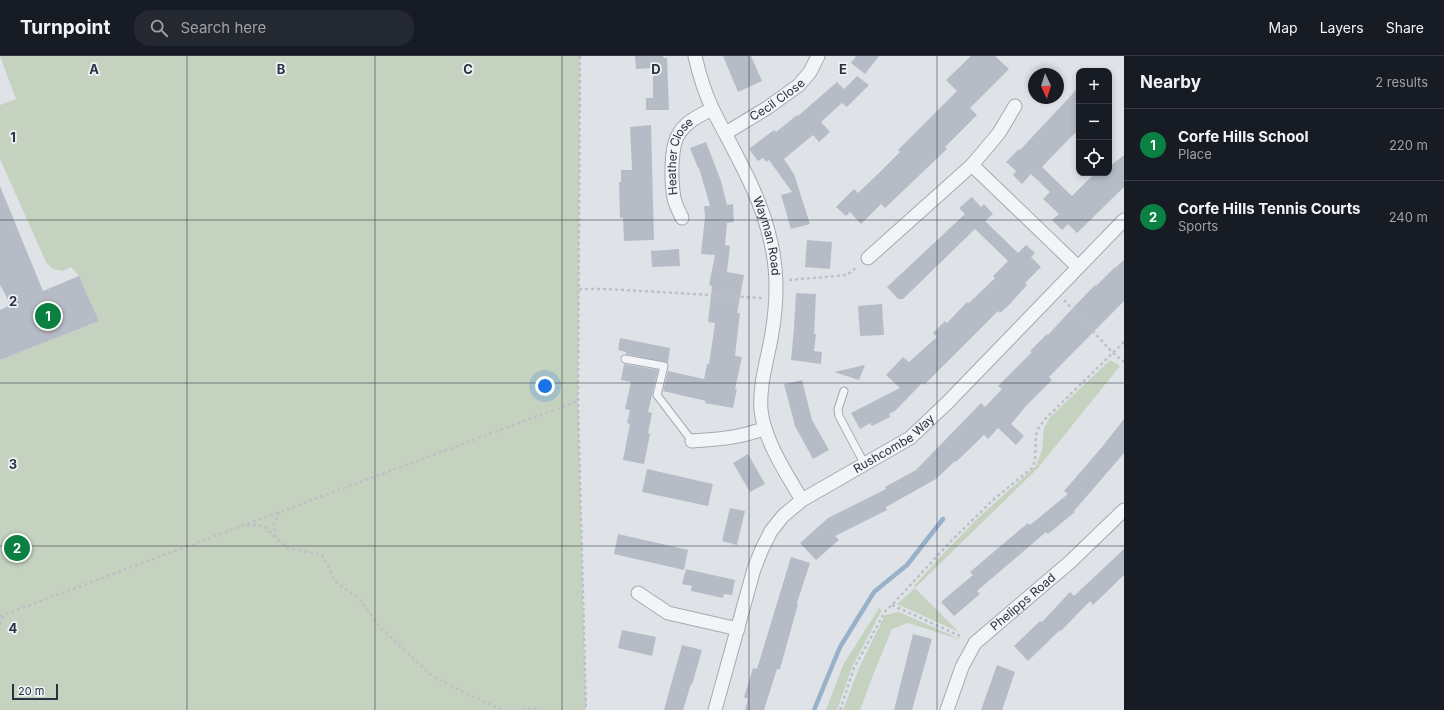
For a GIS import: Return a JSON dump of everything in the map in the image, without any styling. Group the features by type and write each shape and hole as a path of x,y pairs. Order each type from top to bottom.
{"street":[{"name":"Wayman Road","path":"695,56 712,109 726,133 754,189 768,228 775,264 776,298 761,399 761,411 765,428 786,473 802,500"},
{"name":"Cecil Close","path":"726,133 767,108 798,85 810,72 818,56"},
{"path":"868,258 972,165 999,133 1015,106"},
{"name":"Heather Close","path":"682,218 674,198 672,152 679,133 689,122 712,109"},
{"path":"972,165 1078,268"},
{"name":"Rushcombe Way","path":"715,710 754,569 771,531 783,516 802,500 910,438 947,403 1124,220"},
{"path":"692,441 738,437 752,434 765,428"},
{"name":"Phelipps Road","path":"947,710 962,667 976,643 1070,562 1124,510"},
{"path":"638,594 668,612 738,629"}],"lane":[{"path":"626,359 664,366 657,395 692,441"},
{"path":"844,391 838,409 839,416 865,465"}],"path":[{"path":"580,56 578,401 586,710"},
{"path":"775,281 847,275 868,258"},
{"path":"579,289 607,289 776,298"},
{"path":"1056,291 1113,353 1124,362"},
{"path":"840,710 854,668 886,610 950,542 994,499 1032,468 1035,461 1036,435 1045,419 1124,342"},
{"path":"0,625 1,616 578,401"},
{"path":"275,537 274,523 280,512"},
{"path":"246,525 264,526 288,548 322,555 336,582 359,599 380,627 432,676 503,710"},
{"path":"892,605 976,643"},
{"path":"522,710 537,708 539,710"}],"green space":[{"path":"0,56 580,56 578,401 586,710 0,710 0,360 99,321 79,276 71,267 63,271 53,269 46,262 0,159 0,105 16,99"},
{"path":"1110,360 1120,366 1038,468 915,588 914,586 978,518 1036,466 1042,450 1044,428 1050,417"},
{"path":"915,588 959,632 897,604"},
{"path":"879,608 882,610 852,667 837,710 826,710 843,665"},
{"path":"899,612 962,640 908,623 892,629 860,710 843,710 859,668 885,615"}],"building":[{"path":"635,56 663,56 664,58 667,58 669,110 646,110 646,98 653,98 653,68 636,69"},
{"path":"723,56 751,56 762,81 738,92"},
{"path":"856,56 879,56 865,74 851,63"},
{"path":"971,56 995,56 1009,69 970,108 977,115 945,147 947,149 885,208 881,204 861,224 850,212 846,216 836,207 854,189 858,193 880,172 900,152 898,150 957,91 946,80"},
{"path":"857,76 869,85 847,107 842,103 821,122 830,132 819,142 813,135 784,159 794,174 810,224 791,229 781,195 792,192 769,160 766,162 763,158 758,161 749,149 774,130 776,132 797,115 798,116 837,82 844,89"},
{"path":"1076,90 1076,132 1042,167 1072,196 1092,176 1112,176 1112,165 1124,155 1124,187 1077,233 1068,224 1062,230 1052,220 1059,214 1043,199 1050,192 1031,174 1022,184 1013,175 1016,171 1006,162 1019,149 1020,150"},
{"path":"651,125 654,240 624,241 623,218 620,218 619,182 621,182 621,170 632,170 630,127"},
{"path":"706,142 721,181 727,205 733,204 734,222 727,223 725,245 730,246 727,272 744,275 737,313 740,313 735,356 742,357 735,389 737,389 733,408 705,403 706,401 663,391 668,371 704,379 707,364 709,364 715,323 708,322 712,286 709,285 715,255 701,254 705,217 704,206 710,206 699,168 690,148"},
{"path":"0,186 43,291 79,276 99,321 0,360 0,310 11,305 0,285"},
{"path":"972,197 981,207 984,204 993,214 985,221 1018,253 1026,245 1035,253 1031,257 1041,267 1025,283 1027,285 1009,305 1000,313 998,311 924,385 922,383 895,411 889,414 890,417 872,426 870,423 860,429 851,413 900,388 886,375 903,357 909,362 937,337 933,333 945,321 947,323 967,302 969,303 995,278 993,276 1008,261 975,229 903,299 898,299 887,287 965,214 959,208"},
{"path":"807,240 832,242 830,269 805,267"},
{"path":"679,249 680,266 652,267 651,251"},
{"path":"1124,260 1124,301 1049,377 1052,380 1027,405 1011,424 1024,436 1016,445 998,428 988,439 984,435 936,479 886,507 887,510 835,536 839,540 816,560 800,543 828,518 886,489 885,487 916,470 981,403 985,407 1002,389 998,386 1032,352 1030,351 1047,334 1048,335 1095,285 1096,286"},
{"path":"796,293 816,294 814,334 816,334 814,351 822,352 821,364 791,360"},
{"path":"882,304 884,335 860,336 858,306"},
{"path":"620,338 670,348 668,363 626,354 626,352 618,350"},
{"path":"624,364 658,370 648,412 652,413 648,433 650,434 644,464 623,460 630,424 627,423 630,410 625,409 631,382 621,380"},
{"path":"865,365 859,380 834,372"},
{"path":"802,380 812,420 829,450 813,459 795,426 784,384"},
{"path":"1124,419 1124,453 1074,511 1075,512 1048,534 1046,532 977,591 980,594 954,616 941,602 973,575 970,572 997,549 1028,523 1030,525 1068,494 1064,491"},
{"path":"748,454 765,484 750,492 733,463"},
{"path":"647,469 713,484 708,506 642,492"},
{"path":"730,508 745,511 737,545 722,541"},
{"path":"618,534 688,550 684,570 614,554"},
{"path":"1124,549 1124,575 1093,605 1090,601 1061,631 1060,630 1028,661 1014,646 1040,621 1042,622 1070,592 1074,596"},
{"path":"791,557 810,563 797,603 798,604 780,669 777,669 764,710 745,710 748,699 744,697 753,668 757,669"},
{"path":"686,569 735,580 732,595 724,594 723,598 691,591 692,586 682,584"},
{"path":"622,630 656,637 652,656 618,648"},
{"path":"913,634 932,639 912,710 894,710"},
{"path":"682,645 702,650 683,710 664,710"},
{"path":"997,665 1015,672 1002,710 981,710"}],"waterway":[{"path":"814,710 840,647 874,592 907,565 943,519"}],"place":[{"name":"Corfe Hills School","path":"48,316"},
{"name":"Corfe Hills Tennis Courts","path":"17,548"}]}
